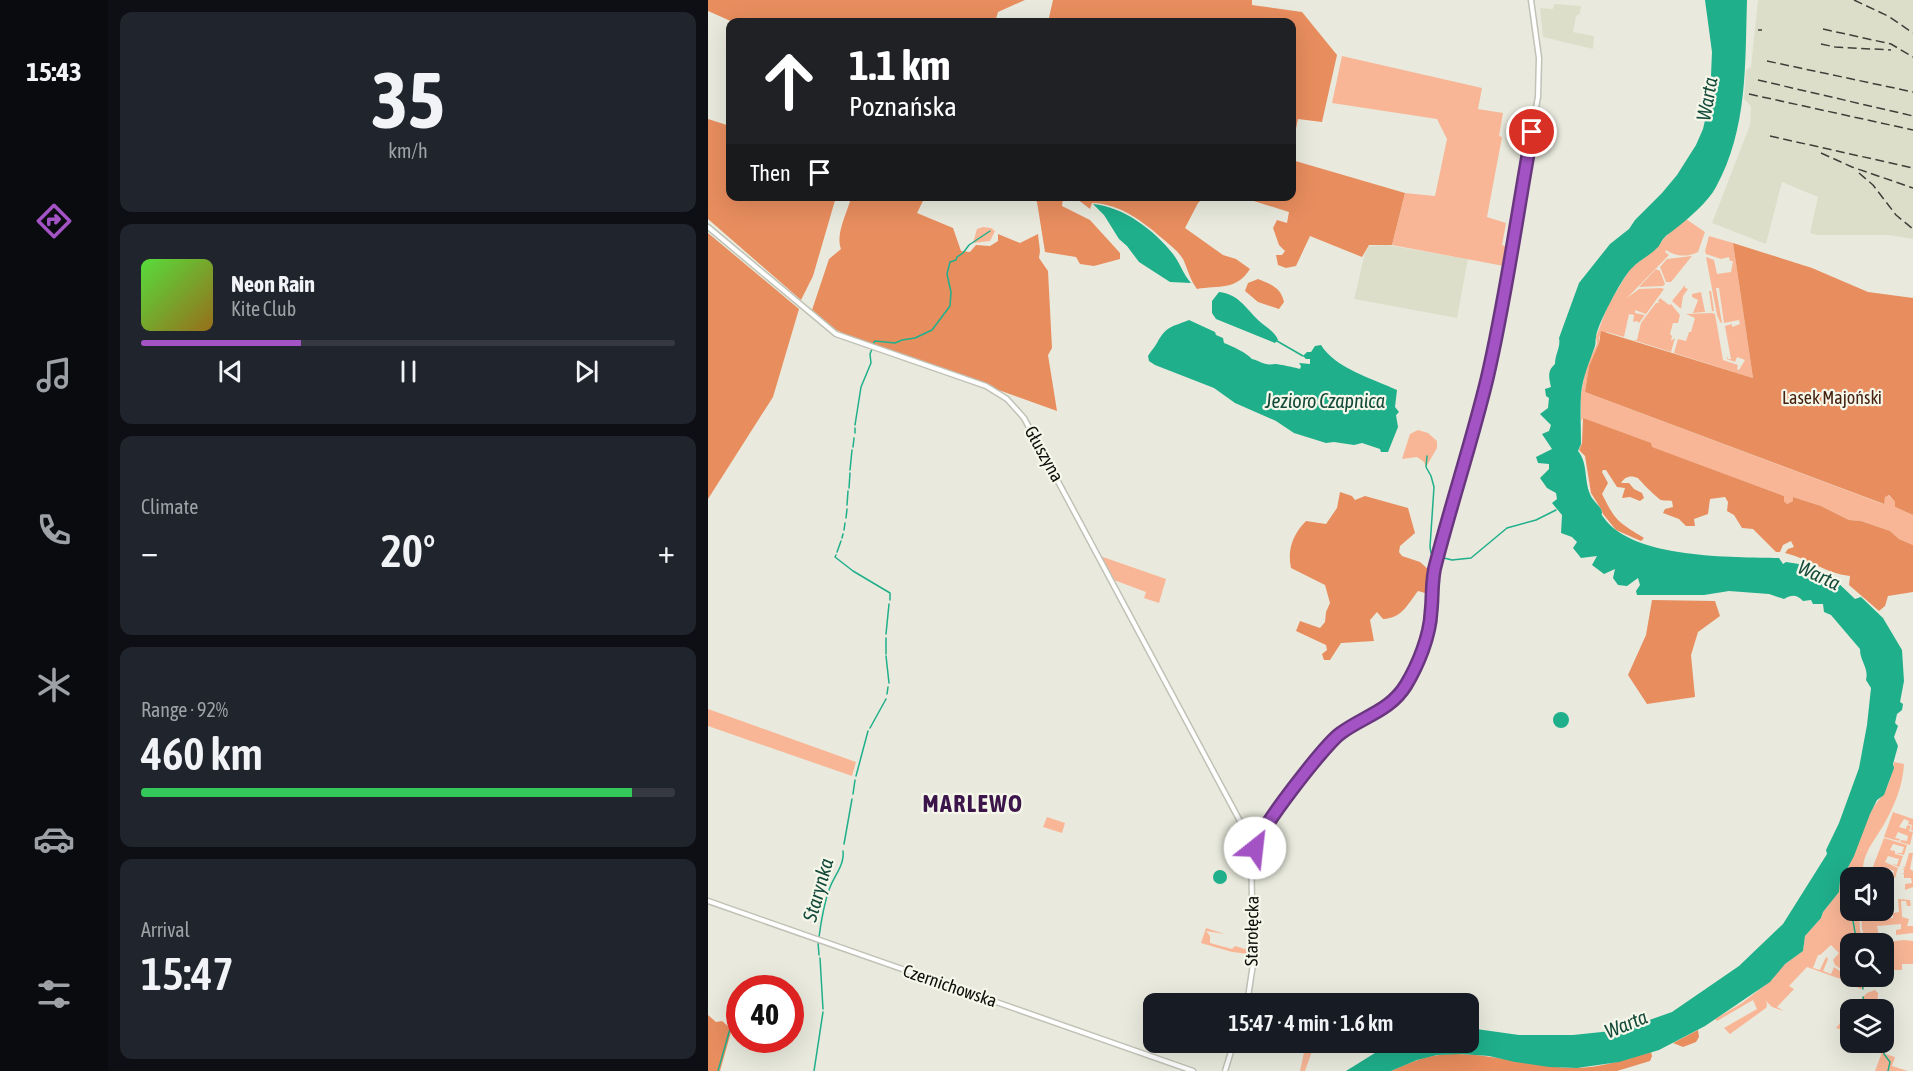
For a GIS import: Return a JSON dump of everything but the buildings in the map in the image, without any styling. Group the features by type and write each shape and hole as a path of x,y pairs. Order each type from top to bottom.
{"street":[{"name":"Starołęcka","path":"1248,993 1252,964 1255,839 1328,743 1347,729 1387,707 1397,697 1409,679 1428,630 1435,567 1488,376 1539,91 1539,58 1531,0"},
{"name":"Głuszyna","path":"708,227 832,331 986,386 1007,399 1021,414 1033,432 1241,823 1249,834"},
{"path":"1249,834 1248,840 1255,839"},
{"path":"1249,834 1255,839"},
{"name":"Czernichowska","path":"708,902 1193,1071"},
{"path":"1225,1071 1231,1053"}],"shaded area":[{"path":"1758,0 1913,0 1913,239 1888,235 1810,233 1818,197 1782,182 1766,244 1712,223 1750,125 1751,106 1744,99 1746,70 1751,67"},
{"path":"1554,4 1581,6 1580,14 1576,16 1573,32 1594,36 1593,49 1543,37 1540,8 1553,9"},
{"path":"1342,56 1482,88 1478,109 1503,113 1499,136 1502,137 1487,217 1506,223 1502,245 1508,247 1504,266 1392,245 1405,193 1435,196 1447,139 1437,119 1332,103"},
{"path":"1686,219 1705,232 1698,252 1682,256 1666,250 1665,252 1669,255 1627,298 1639,289 1664,289 1646,314 1635,310 1635,313 1645,315 1639,323 1633,322 1634,315 1629,314 1624,337 1607,332 1599,337 1599,343 1589,366 1585,392 1883,504 1888,495 1895,502 1895,507 1913,515 1913,545 1899,539 1890,531 1861,521 1849,520 1821,506 1793,497 1793,501 1787,504 1784,496 1651,447 1583,418 1581,421 1581,395 1586,366 1597,344 1596,337 1608,305 1630,269 1657,248 1665,237"},
{"path":"983,227 995,231 990,241 973,243 977,229"},
{"path":"1709,236 1733,243 1753,378 1674,353 1678,339 1686,341 1691,332 1695,318 1686,314 1712,313 1715,314 1723,360 1738,365 1739,370 1745,360 1737,357 1735,362 1727,359 1727,356 1731,359 1725,326 1732,324 1732,327 1740,324 1739,320 1724,323 1719,288 1716,288 1722,323 1720,322 1706,257 1714,260 1717,274 1731,272 1733,261 1730,261 1729,257 1721,259 1706,254"},
{"path":"1387,245 1468,259 1457,318 1354,299 1365,253 1369,246"},
{"path":"1692,256 1671,282 1666,282 1660,267 1667,259"},
{"path":"1656,269 1660,271 1665,284 1639,287"},
{"path":"1685,285 1688,289 1683,296 1681,309 1672,301"},
{"path":"1709,291 1711,291 1714,311 1708,312 1712,311"},
{"path":"1701,292 1705,312 1693,313 1698,300 1692,297 1692,294"},
{"path":"1660,298 1669,305 1671,304 1680,315 1678,323 1673,323 1670,334 1671,341 1675,338 1671,352 1633,340 1637,340 1641,323 1656,303 1659,303"},
{"path":"1418,430 1428,433 1437,441 1437,448 1426,467 1424,462 1417,457 1402,459 1410,434"},
{"path":"1100,556 1166,579 1159,603 1144,598 1146,592 1114,580"},
{"path":"708,709 856,762 852,776 708,726"},
{"path":"1894,762 1904,764 1897,796 1887,819 1865,856 1863,867 1848,867 1871,812 1888,786"},
{"path":"1893,812 1913,819 1913,831 1911,830 1912,825 1908,824 1909,821 1904,819 1899,827 1906,829 1907,825 1911,826 1909,831 1913,832 1910,845 1900,842 1901,840 1907,841 1908,836 1898,832 1895,838 1900,839 1899,841 1884,837"},
{"path":"1047,817 1065,823 1062,833 1043,827"},
{"path":"1884,838 1907,845 1904,855 1896,853 1902,853 1904,847 1893,844 1890,850 1895,851 1895,854 1903,856 1899,867 1892,864 1897,865 1899,859 1888,856 1885,862 1898,868 1895,878 1894,867 1873,867"},
{"path":"1909,853 1913,853 1910,869 1913,871 1913,887 1905,890 1905,884 1912,883 1911,878 1904,878 1904,874 1901,873 1904,873 1902,869 1905,869 1903,867 1905,867"},
{"path":"1840,882 1840,921 1860,921 1861,933 1840,933 1840,968 1833,960 1839,953 1831,945 1818,955 1813,968 1820,970 1826,957 1828,959 1823,971 1831,974 1834,967 1840,971 1840,979 1807,967 1789,986 1794,989 1777,1007 1784,1011 1772,1007 1766,1001 1766,1008 1730,1034 1724,1028 1757,1009 1753,1000 1717,1021 1715,1019 1742,1003 1773,979 1777,971 1803,951 1805,936 1839,892"},
{"path":"1898,899 1910,900 1911,906 1907,906 1906,901 1901,901 1902,917 1909,919 1907,926 1913,926 1913,933 1896,935 1896,930 1901,929 1901,924 1877,926 1878,933 1863,933 1862,921 1894,921 1894,913 1899,912"},
{"path":"1206,928 1225,934 1206,931 1210,936 1210,943 1232,949 1235,946 1245,949 1248,947 1249,954 1232,952 1201,943"},
{"path":"1894,941 1913,941 1913,964 1902,964 1902,970 1894,970"},
{"path":"1875,990 1878,993 1878,999 1861,999 1867,993"},
{"path":"1304,1053 1311,1053 1305,1071 1300,1071"},
{"path":"1885,1053 1895,1057 1892,1066 1908,1071 1875,1071 1881,1055"}],"green space":[{"path":"708,0 1025,0 998,12 996,18 726,19 708,11"},
{"path":"1053,0 1252,0 1252,5 1302,12 1337,55 1322,122 1298,119 1296,129 1296,18 1049,18"},
{"path":"708,119 726,125 726,201 835,201 813,276 801,300 708,219"},
{"path":"1296,161 1405,193 1392,245 1369,245 1362,257 1310,236 1296,266 1286,268 1278,265 1276,255 1282,255 1285,251 1279,245 1273,228 1277,220 1287,223 1289,212 1254,201 1296,201"},
{"path":"850,201 923,201 917,213 953,228 961,251 970,252 976,245 990,246 998,241 998,234 1020,243 1038,234 1039,258 1048,271 1052,348 1048,355 1057,411 851,337 830,327 812,310 829,259 841,249 841,229"},
{"path":"1063,201 1062,206 1090,220 1120,253 1120,259 1094,266 1080,264 1076,257 1045,252 1037,202"},
{"path":"1080,201 1200,201 1185,228 1223,255 1236,259 1250,269 1245,276 1233,284 1197,289 1179,253 1139,220 1122,210 1103,204 1092,203 1090,209"},
{"path":"708,233 799,309 773,397 708,499"},
{"name":"Lasek Majoński","path":"1733,243 1812,268 1868,292 1913,298 1913,515 1895,507 1895,502 1889,495 1885,497 1884,504 1585,392 1589,366 1599,343 1601,331 1753,378"},
{"path":"1258,279 1274,287 1283,297 1284,302 1279,309 1258,302 1245,291 1248,283"},
{"path":"1583,418 1651,443 1652,447 1784,496 1787,504 1793,501 1793,497 1821,506 1849,520 1861,521 1890,531 1899,539 1913,545 1913,592 1888,596 1885,606 1879,611 1849,585 1850,576 1833,572 1785,553 1794,547 1791,541 1783,545 1780,552 1776,552 1753,529 1742,528 1734,515 1727,511 1728,502 1725,497 1710,499 1708,514 1694,519 1695,526 1686,526 1679,519 1663,513 1665,509 1673,507 1672,501 1659,499 1638,478 1628,477 1621,483 1629,483 1642,493 1644,498 1640,501 1630,497 1622,498 1625,488 1617,487 1606,470 1603,470 1608,483 1602,494 1614,516 1644,538 1641,541 1616,530 1603,514 1591,493 1585,456 1579,450 1582,443"},
{"path":"1340,492 1352,496 1355,500 1365,496 1408,508 1415,533 1400,546 1399,552 1402,556 1420,562 1430,571 1429,590 1425,593 1418,591 1404,610 1395,616 1383,619 1377,612 1370,620 1374,641 1341,643 1330,660 1324,660 1322,654 1327,650 1326,645 1296,631 1300,621 1320,628 1325,622 1330,603 1325,585 1291,568 1290,555 1294,537 1306,521 1326,524 1337,508"},
{"path":"1652,600 1715,601 1720,616 1698,632 1691,655 1695,697 1647,704 1628,675 1646,635"},
{"path":"708,1015 716,1022 722,1021 726,1024 726,1050 720,1071 708,1071"},
{"path":"1698,1030 1699,1037 1696,1042 1683,1047 1673,1043"},
{"path":"1651,1052 1650,1061 1617,1071 1391,1071 1421,1059 1439,1055 1473,1055 1558,1067 1585,1068"}],"water":[{"name":"Warta","path":"1705,0 1747,0 1743,95 1734,142 1726,165 1708,198 1692,215 1665,237 1657,248 1631,269 1611,302 1597,331 1595,346 1583,381 1581,444 1578,451 1583,461 1591,496 1601,509 1604,518 1618,531 1637,541 1685,553 1779,558 1783,564 1786,562 1805,565 1809,570 1822,572 1828,579 1833,578 1855,599 1861,597 1883,618 1902,650 1904,681 1900,702 1903,704 1895,723 1898,726 1894,737 1898,746 1894,768 1884,795 1877,800 1870,814 1848,867 1840,867 1839,892 1805,936 1803,951 1785,964 1770,982 1705,1026 1659,1050 1619,1062 1577,1068 1549,1067 1489,1056 1462,1054 1437,1055 1417,1060 1391,1071 1346,1071 1375,1053 1479,1053 1479,1029 1519,1035 1573,1035 1621,1030 1672,1012 1739,966 1783,924 1827,854 1826,850 1839,823 1859,768 1871,688 1866,680 1860,649 1831,615 1824,612 1823,604 1813,604 1811,600 1803,601 1794,596 1784,599 1769,594 1729,591 1704,595 1637,595 1636,591 1640,585 1638,578 1627,586 1618,585 1613,578 1615,569 1604,574 1592,565 1597,556 1581,558 1573,548 1577,542 1572,537 1561,533 1562,515 1552,503 1557,499 1556,493 1547,488 1540,478 1549,469 1549,464 1538,463 1536,457 1552,449 1542,434 1549,431 1551,425 1540,414 1548,408 1549,398 1546,396 1545,389 1551,387 1549,378 1555,364 1559,338 1579,283 1610,244 1629,229 1662,193 1677,175 1696,145 1703,129 1710,99 1712,52"},
{"path":"1093,204 1116,210 1148,228 1173,254 1191,283 1170,282 1139,262"},
{"path":"1219,292 1231,295 1241,302 1278,340 1275,343 1216,319 1212,313 1212,301"},
{"name":"Jezioro Czapnica","path":"1189,320 1215,332 1223,338 1224,343 1252,359 1267,364 1300,369 1299,363 1310,364 1310,359 1303,356 1311,352 1315,346 1321,345 1335,360 1345,366 1397,390 1395,407 1399,412 1396,415 1398,427 1388,452 1381,452 1380,449 1362,443 1354,445 1326,443 1294,433 1276,421 1235,403 1214,388 1149,361 1148,356 1163,333"},
{"path":"1561,712 1567,714 1569,720 1567,726 1561,728 1555,726 1553,720 1555,714"},
{"path":"1217,870 1223,870 1227,877 1223,884 1217,884 1213,880 1213,874"}],"waterway":[{"path":"873,344 875,341 895,343 915,338 932,330 950,306 951,292 947,274 950,262 956,260 969,245 990,231"},
{"path":"1277,341 1303,356"},
{"name":"Starynka","path":"855,425 861,387 871,363 872,349"},
{"name":"Starynka","path":"855,428 855,433"},
{"name":"Starynka","path":"853,447 854,438"},
{"name":"Starynka","path":"850,470 852,450"},
{"path":"1427,456 1426,467 1434,487 1430,547 1434,556"},
{"name":"Starynka","path":"849,488 850,473"},
{"name":"Starynka","path":"847,505 848,491"},
{"name":"Starynka","path":"846,518 847,509"},
{"path":"1440,557 1452,560 1471,558 1507,528 1536,520 1556,510"},
{"name":"Starynka","path":"844,530 845,523"},
{"name":"Starynka","path":"842,538 843,534"},
{"name":"Starynka","path":"837,552 841,541"},
{"name":"Starynka","path":"836,555 835,557 853,571 890,593 890,600"},
{"name":"Starynka","path":"886,634 889,604"},
{"name":"Starynka","path":"886,638 886,654"},
{"name":"Starynka","path":"886,656 889,683"},
{"name":"Starynka","path":"887,694 888,687"},
{"name":"Starynka","path":"870,728 886,699"},
{"name":"Starynka","path":"856,776 868,731"},
{"name":"Starynka","path":"853,794 855,780"},
{"name":"Starynka","path":"844,844 852,799"},
{"name":"Starynka","path":"819,937 826,901 842,861 843,851"},
{"path":"1853,921 1855,933"},
{"name":"Starynka","path":"818,942 819,955"},
{"name":"Starynka","path":"820,958 823,1009"},
{"name":"Starynka","path":"814,1071 823,1012"},
{"path":"718,1071 726,1043"},
{"path":"1884,1053 1890,1062 1888,1071"}],"railway":[{"path":"1854,0 1888,16 1913,33"},
{"path":"1823,29 1891,44 1913,57"},
{"path":"1821,44 1891,50"},
{"path":"1767,61 1913,92"},
{"path":"1758,80 1913,116"},
{"path":"1749,94 1913,130"},
{"path":"1770,136 1913,168"},
{"path":"1821,153 1852,167 1913,188"},
{"path":"1859,173 1873,185 1896,215 1913,229"}],"district":[{"name":"MARLEWO","path":"973,804"}],"route":[{"path":"1255,848 1255,842 1328,743 1347,729 1383,710 1397,697 1409,679 1424,644 1431,618 1435,567 1488,376 1532,132"}]}
